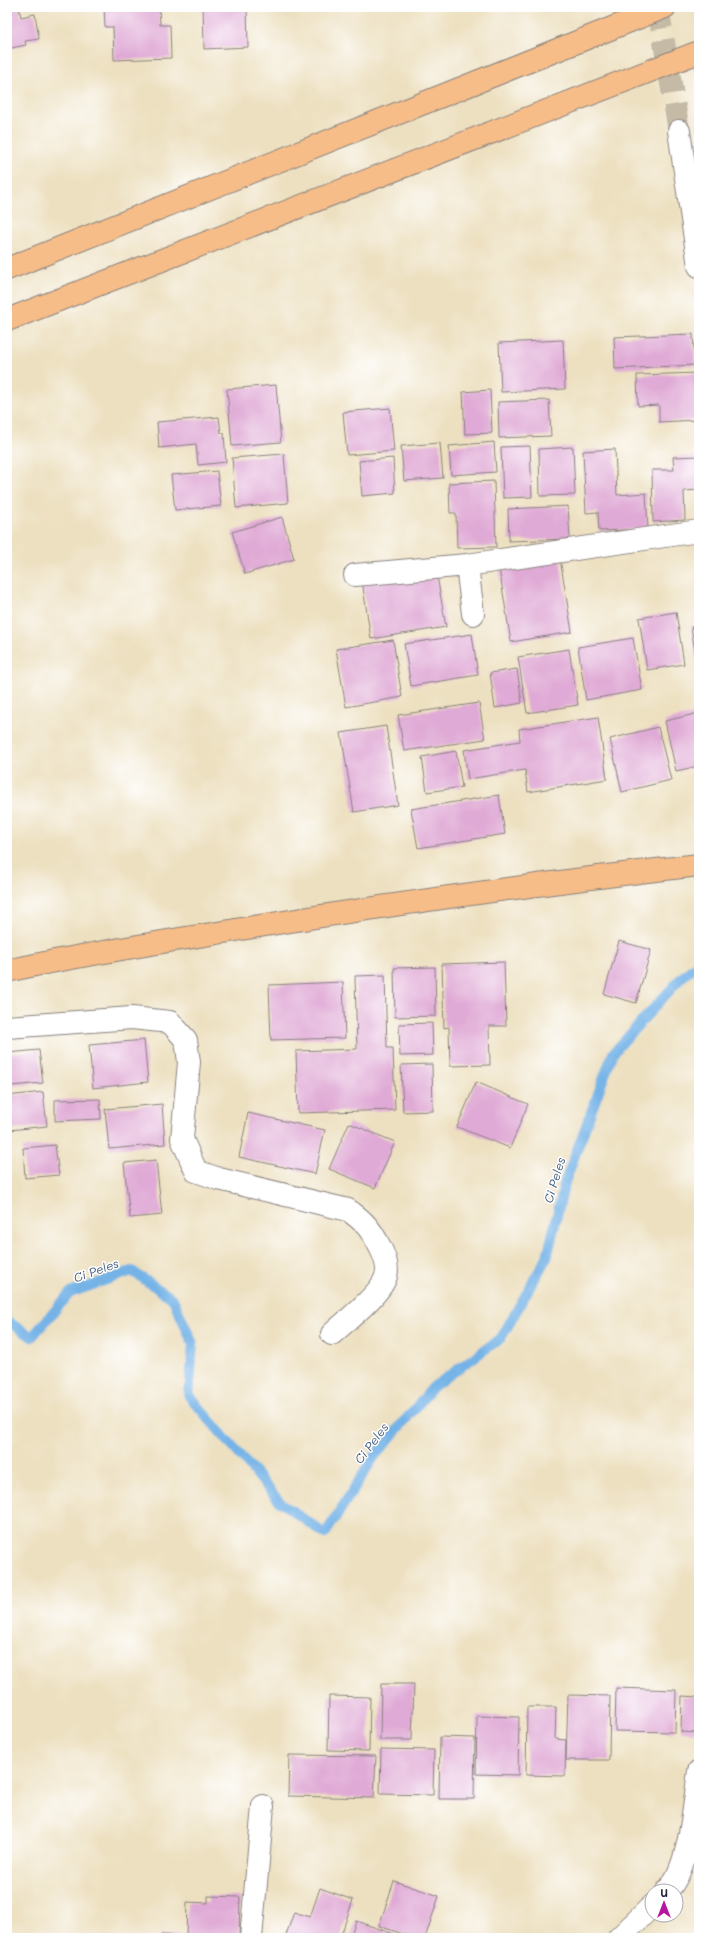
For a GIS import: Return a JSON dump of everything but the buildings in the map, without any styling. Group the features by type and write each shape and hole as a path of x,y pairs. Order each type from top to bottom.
{"highway":[{"path":"7,269 665,7"},
{"path":"7,320 699,52"},
{"path":"7,971 71,957 360,910 579,879 699,865"}],"street":[{"path":"679,130 692,181 699,266"},
{"path":"355,576 467,565 699,531"},
{"path":"467,565 473,614"},
{"path":"7,1027 132,1018 170,1022 186,1040 189,1062 182,1139 196,1171 219,1179 241,1183 348,1210 363,1220 373,1234 385,1256 387,1276 380,1289 332,1334"},
{"path":"674,1883 684,1859 699,1771"},
{"path":"251,1938 263,1806"},
{"path":"620,1938 644,1914"}],"waterway":[{"name":"Ci Peles","path":"7,1321 32,1337 70,1293 132,1271 173,1299 193,1344 189,1396 280,1502 325,1534 374,1457 433,1387 501,1338 547,1257 565,1182 613,1053 681,978 699,963"}],"tunnel":[{"path":"658,7 679,131"}]}
